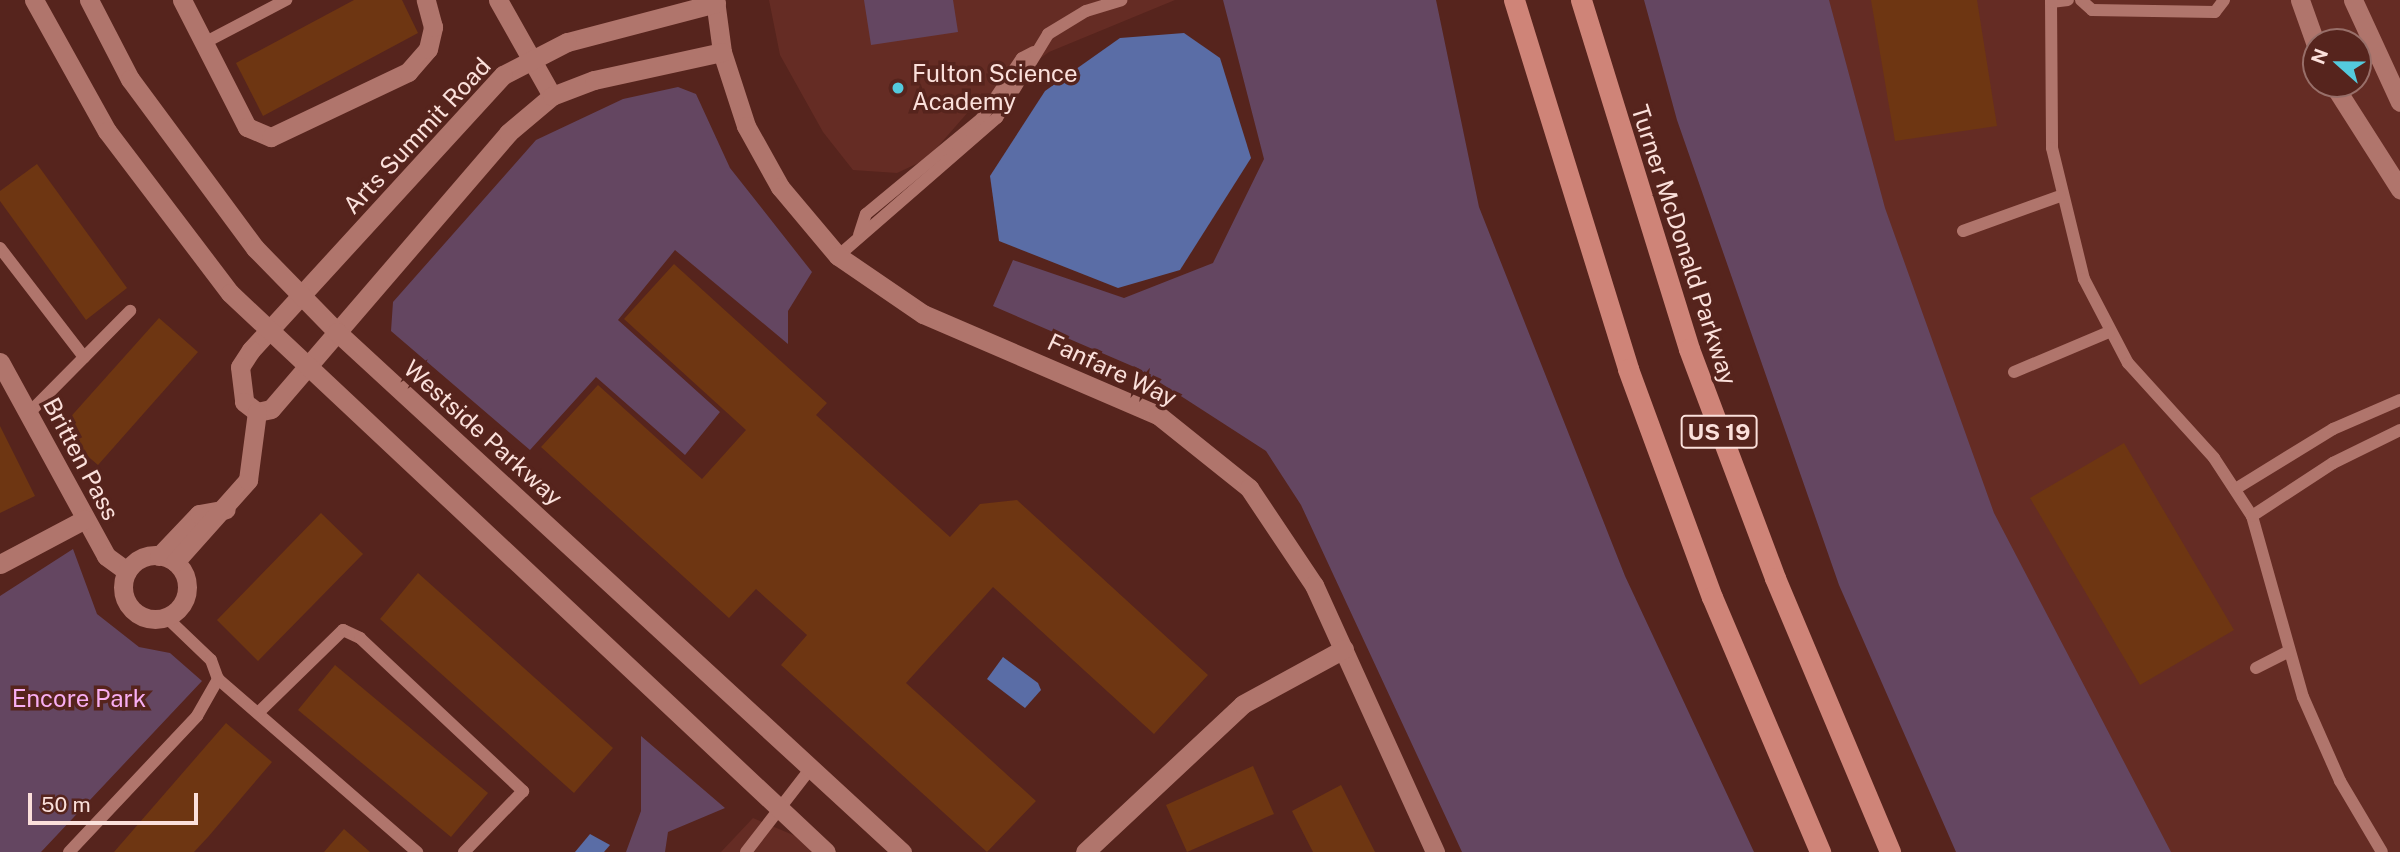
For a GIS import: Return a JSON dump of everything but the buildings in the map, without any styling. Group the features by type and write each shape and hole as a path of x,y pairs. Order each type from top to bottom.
{"highway":[{"name":"US 19","path":"1514,0 1632,382 1718,610 1820,852"},
{"name":"Turner McDonald Parkway","path":"1581,0 1693,362 1775,578 1890,852"}],"street":[{"path":"34,0 127,160 202,261 270,335 777,810 826,852"},
{"name":"Westside Parkway","path":"89,0 177,148 225,213 303,298 811,768 896,850"},
{"path":"182,0 247,127 283,136 408,72 428,49 433,27 426,0"},
{"path":"498,0 527,58 552,96"},
{"path":"2300,0 2310,28"},
{"path":"2353,0 2400,102"},
{"name":"Arts Summit Road","path":"257,412 239,387 240,367 483,93 527,58 715,1"},
{"name":"Fanfare Way","path":"715,1 722,52 762,159 838,256 923,314 1133,402 1191,436 1275,518 1344,649 1435,852"},
{"path":"167,559 187,587 180,607 166,617 152,619 132,610 123,592 127,571 142,558 167,559 226,509 248,480 257,412 271,409 508,133 552,96 594,80 722,52"},
{"path":"2342,98 2400,190"},
{"name":"Britten Pass","path":"0,362 106,556 127,571"},
{"path":"0,564 85,519"},
{"path":"1085,852 1243,704 1344,649"}],"lane":[{"path":"205,43 286,0"},
{"path":"838,256 859,235 878,228 997,118 1034,52 1048,34 1086,11 1121,0"},
{"path":"2068,0 2051,1 2052,148 2070,241 2109,332 2237,488 2252,516 2288,652 2324,748 2382,852"},
{"path":"2081,0 2092,10 2215,12 2224,0"},
{"path":"1964,231 2060,196"},
{"path":"0,248 84,357"},
{"path":"29,414 130,310"},
{"path":"2014,372 2109,332"},
{"path":"2237,488 2333,429 2400,400"},
{"path":"2252,516 2333,463 2400,430"},
{"path":"166,617 211,660 218,679 417,852"},
{"path":"258,713 343,629 523,791 464,852"},
{"path":"2256,668 2288,652"},
{"path":"69,852 197,716 218,679"},
{"path":"746,852 811,768"}],"shaded area":[{"name":"Fulton Science Academy","path":"769,0 1175,0 1049,52 969,111 927,159 897,173 853,170 823,132 780,55"},
{"path":"1715,0 2400,0 2400,852 2050,852"},
{"path":"753,818 833,852 721,852"}],"green space":[{"path":"864,0 953,0 958,32 871,45"},
{"path":"1223,0 1436,0 1479,207 1625,576 1754,852 1462,852 1301,505 1266,451 1139,369 993,306 1013,260 1124,298 1213,263 1264,159"},
{"path":"1644,0 1829,0 1885,208 1994,513 2171,852 1956,852 1839,585 1677,120"},
{"path":"678,87 696,94 730,168 812,272 788,311 788,344 675,250 618,320 720,412 685,455 596,377 530,450 391,331 393,302 536,140 623,99"},
{"name":"Encore Park","path":"73,549 97,614 139,647 170,653 202,681 41,852 0,852 0,596"},
{"path":"641,736 725,808 668,832 665,852 626,852 641,811"}],"water":[{"path":"1184,33 1220,58 1251,158 1180,270 1118,288 999,241 990,176 1045,91 1120,38"},
{"path":"1003,657 1038,683 1041,690 1025,708 987,679"},
{"path":"590,834 610,845 604,852 575,852"}],"place":[{"name":"Fulton Science Academy","path":"898,88"}]}
